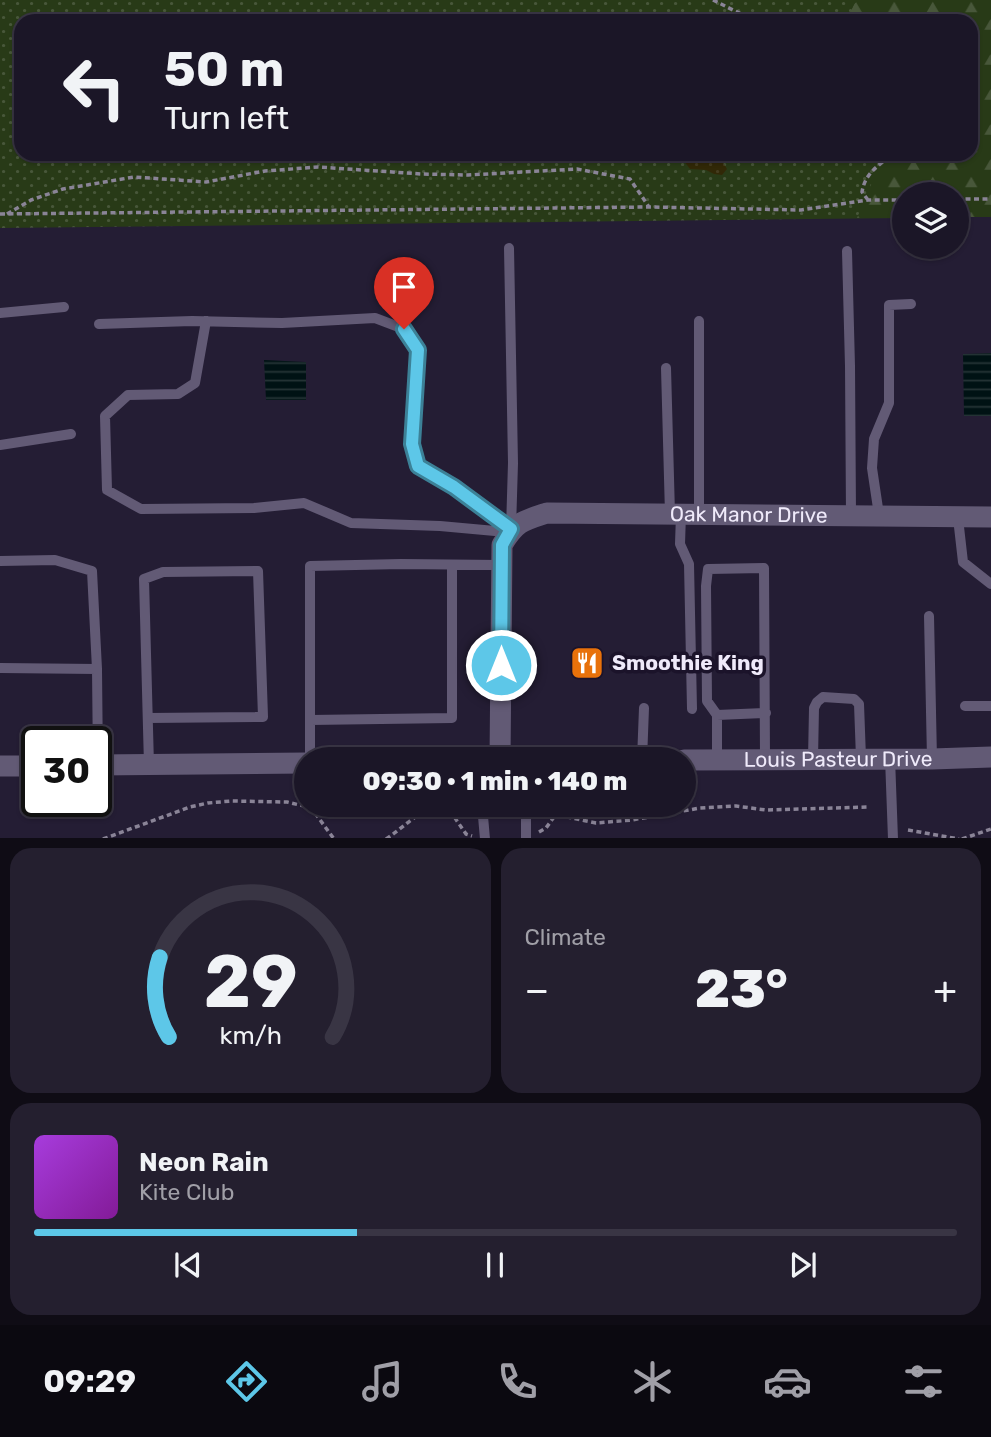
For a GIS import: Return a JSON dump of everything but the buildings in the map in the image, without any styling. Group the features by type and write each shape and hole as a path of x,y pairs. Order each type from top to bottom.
{"street":[{"name":"Oak Manor Drive","path":"511,529 526,520 547,513 991,517"},
{"path":"500,747 502,545 511,529"},
{"name":"Louis Pasteur Drive","path":"696,760 991,757"},
{"path":"112,765 294,763"},
{"path":"0,766 21,766"}],"lane":[{"path":"509,248 513,463 511,529"},
{"path":"847,251 851,515"},
{"path":"879,515 872,468 874,439 889,403 889,305 911,304"},
{"path":"0,313 64,307"},
{"path":"99,324 206,321 282,323 375,318 404,329 418,350 412,444 418,466 454,487 511,529"},
{"path":"206,321 195,383 178,394 128,395 105,416 107,490 141,509 254,508 304,503 351,523 495,531 511,529"},
{"path":"692,709 689,564 680,544 699,321"},
{"path":"666,368 683,514"},
{"path":"0,445 71,434"},
{"path":"958,518 963,562 991,584"},
{"path":"0,561 55,560 92,571 97,726"},
{"path":"310,720 452,718 452,565"},
{"path":"310,747 310,566 501,565"},
{"path":"717,760 717,715 708,701 708,569 764,568 765,759"},
{"path":"148,718 262,717 258,571 163,572 144,579 149,765"},
{"path":"929,615 932,759"},
{"path":"0,668 97,669"},
{"path":"813,759 814,708 823,697 854,699 859,704 861,758"},
{"path":"965,706 991,706"},
{"path":"642,747 644,708"},
{"path":"717,715 766,713"},
{"path":"890,758 893,834"},
{"path":"479,838 481,817"},
{"path":"526,817 526,838"}],"path":[{"path":"713,0 741,14"},
{"path":"867,200 862,192 864,184 870,173 885,161"},
{"path":"7,214 42,196 102,181 134,177 206,182 318,167 468,175 577,169 630,179 649,207"},
{"path":"969,199 991,199"},
{"path":"0,215 649,207 801,210 867,200 892,200"},
{"path":"103,838 190,807 231,801 287,802 304,806 315,813 334,838"},
{"path":"386,838 435,806 446,805 466,834 479,838"},
{"path":"538,832 546,828 554,817 563,816 596,823 632,820 700,808 736,806 766,810 867,807"},
{"path":"908,830 960,838 991,829"}],"green space":[{"path":"0,0 991,0 991,217 969,217 969,182 892,182 892,218 0,228"},
{"path":"859,0 991,0 991,217 969,217 969,182 892,182 892,218 857,218 875,175 894,161 978,161 978,14 850,14"}],"sand":[{"path":"684,161 721,161 727,169 722,175 690,169"}],"shaded area":[{"path":"991,353 991,416 964,416 963,354"},
{"path":"264,360 306,362 306,400 266,400"}],"place":[{"name":"Smoothie King","path":"587,663"}],"route":[{"path":"404,329 418,350 412,444 418,466 454,487 511,529 502,545 501,665"}]}
